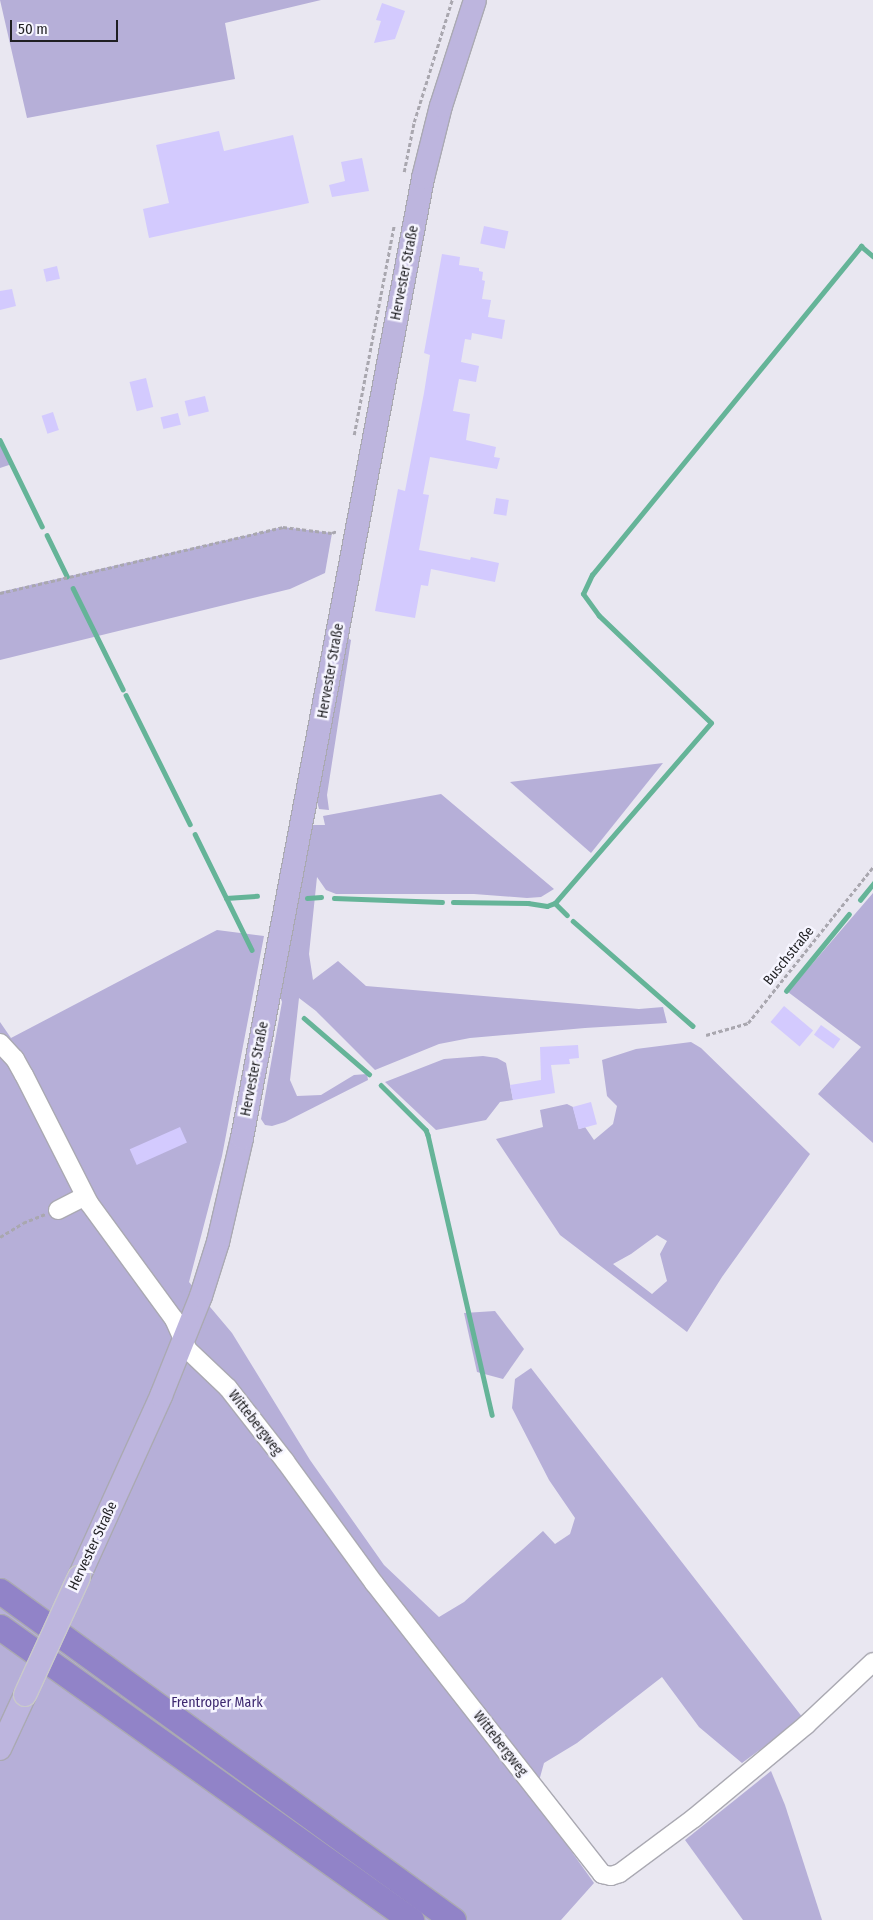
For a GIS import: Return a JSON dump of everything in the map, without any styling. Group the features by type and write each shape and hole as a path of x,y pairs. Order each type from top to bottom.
{"highway":[{"path":"0,1591 453,1920"},
{"path":"0,1627 411,1920"}],"main road":[{"name":"Hervester Straße","path":"0,1750 158,1405 183,1342 218,1242 242,1138 323,715 344,525 423,178 443,99 475,0"}],"street":[{"path":"0,1043 15,1059 24,1075 85,1196 174,1319 183,1342"},
{"path":"58,1210 85,1196"},
{"name":"Wittebergweg","path":"183,1342 188,1350 228,1388 374,1583 602,1874 612,1876 620,1873 701,1812 798,1732 873,1662"}],"path":[{"path":"402,181 414,122 452,0"},
{"path":"353,440 395,218"},
{"path":"336,540 344,525"},
{"path":"0,593 283,527 332,533 344,525"},
{"name":"Buschstraße","path":"706,1035 748,1024 873,867"},
{"path":"0,1237 23,1223 58,1210"}],"green space":[{"path":"0,0 321,0 225,23 235,79 27,118"},
{"path":"0,440 12,464 0,468"},
{"path":"283,527 332,533 325,573 290,589 0,660 0,592"},
{"path":"347,638 351,640 327,795 329,810 319,809 316,798"},
{"path":"663,763 591,853 510,782"},
{"path":"441,794 554,889 541,897 527,898 474,894 336,894 326,890 317,877 309,954 313,980 338,961 366,986 639,1009 663,1007 667,1023 470,1038 439,1044 375,1070 316,1011 299,998 290,1080 297,1096 321,1095 354,1075 367,1074 368,1080 285,1122 272,1126 265,1125 261,1119 282,1002 278,990 310,825 325,825 323,816"},
{"path":"873,893 873,1143 818,1094 861,1047 788,992"},
{"name":"Frentroper Mark","path":"217,930 264,936 222,1156 189,1282 232,1333 310,1460 384,1565 439,1617 464,1602 543,1531 555,1544 570,1534 575,1518 549,1480 512,1408 515,1379 531,1368 803,1718 742,1763 699,1727 662,1677 577,1743 544,1763 534,1799 594,1883 561,1920 0,1920 0,1022 11,1038"},
{"path":"691,1042 701,1048 810,1154 722,1277 687,1332 560,1235 496,1139 543,1127 540,1110 567,1104 573,1107 579,1129 585,1127 594,1140 613,1124 617,1106 607,1096 602,1060 636,1049","holes":["657,1235 667,1241 660,1254 667,1281 652,1294 613,1264 631,1254"]},
{"path":"483,1056 497,1058 506,1063 513,1100 500,1102 486,1120 436,1130 385,1082 444,1059"},
{"path":"495,1311 524,1349 503,1379 477,1372 464,1313"},
{"path":"771,1771 785,1805 822,1920 743,1920 685,1840"}],"building":[{"path":"382,3 405,11 395,39 374,43 381,21 376,20"},
{"path":"219,131 224,151 293,135 309,203 149,238 143,209 169,203 156,145"},
{"path":"362,158 369,191 332,197 329,185 345,181 341,162"},
{"path":"484,226 508,231 505,249 480,244"},
{"path":"442,254 460,257 459,265 479,268 479,271 483,272 482,280 485,281 482,299 491,300 488,317 505,320 502,339 472,333 471,340 465,339 461,362 479,366 476,382 459,379 453,411 470,414 466,440 496,447 494,457 500,458 497,469 430,457 423,494 429,495 419,550 470,560 471,557 499,563 495,582 431,569 428,586 421,585 415,618 375,611 398,489 405,491 424,393 430,355 424,353"},
{"path":"57,266 60,279 46,282 43,269"},
{"path":"12,289 16,306 0,310 0,291"},
{"path":"146,378 153,407 137,411 130,382"},
{"path":"205,396 209,412 188,417 185,401"},
{"path":"53,412 59,430 47,434 42,416"},
{"path":"178,413 181,425 163,429 161,417"},
{"path":"496,498 509,500 506,516 493,514"},
{"path":"784,1006 813,1030 800,1047 771,1022"},
{"path":"821,1025 840,1039 833,1049 814,1035"},
{"path":"578,1045 579,1058 569,1059 570,1064 551,1065 555,1093 513,1100 510,1085 541,1080 540,1047"},
{"path":"591,1102 597,1124 579,1129 573,1107"},
{"path":"180,1127 187,1143 137,1165 130,1149"}],"waterway":[{"path":"453,902 528,903 547,906 555,903 711,723 599,616 583,594 592,575 861,246 873,256"},
{"path":"0,440 42,526"},
{"path":"47,535 67,576"},
{"path":"73,588 123,689"},
{"path":"126,695 190,824"},
{"path":"195,834 252,950"},
{"path":"860,900 873,884"},
{"path":"226,898 257,896"},
{"path":"307,898 321,897"},
{"path":"334,898 442,902"},
{"path":"555,903 567,915"},
{"path":"786,991 849,914"},
{"path":"573,921 693,1026"},
{"path":"304,1018 369,1074"},
{"path":"381,1085 426,1130 428,1135 492,1415"}]}
